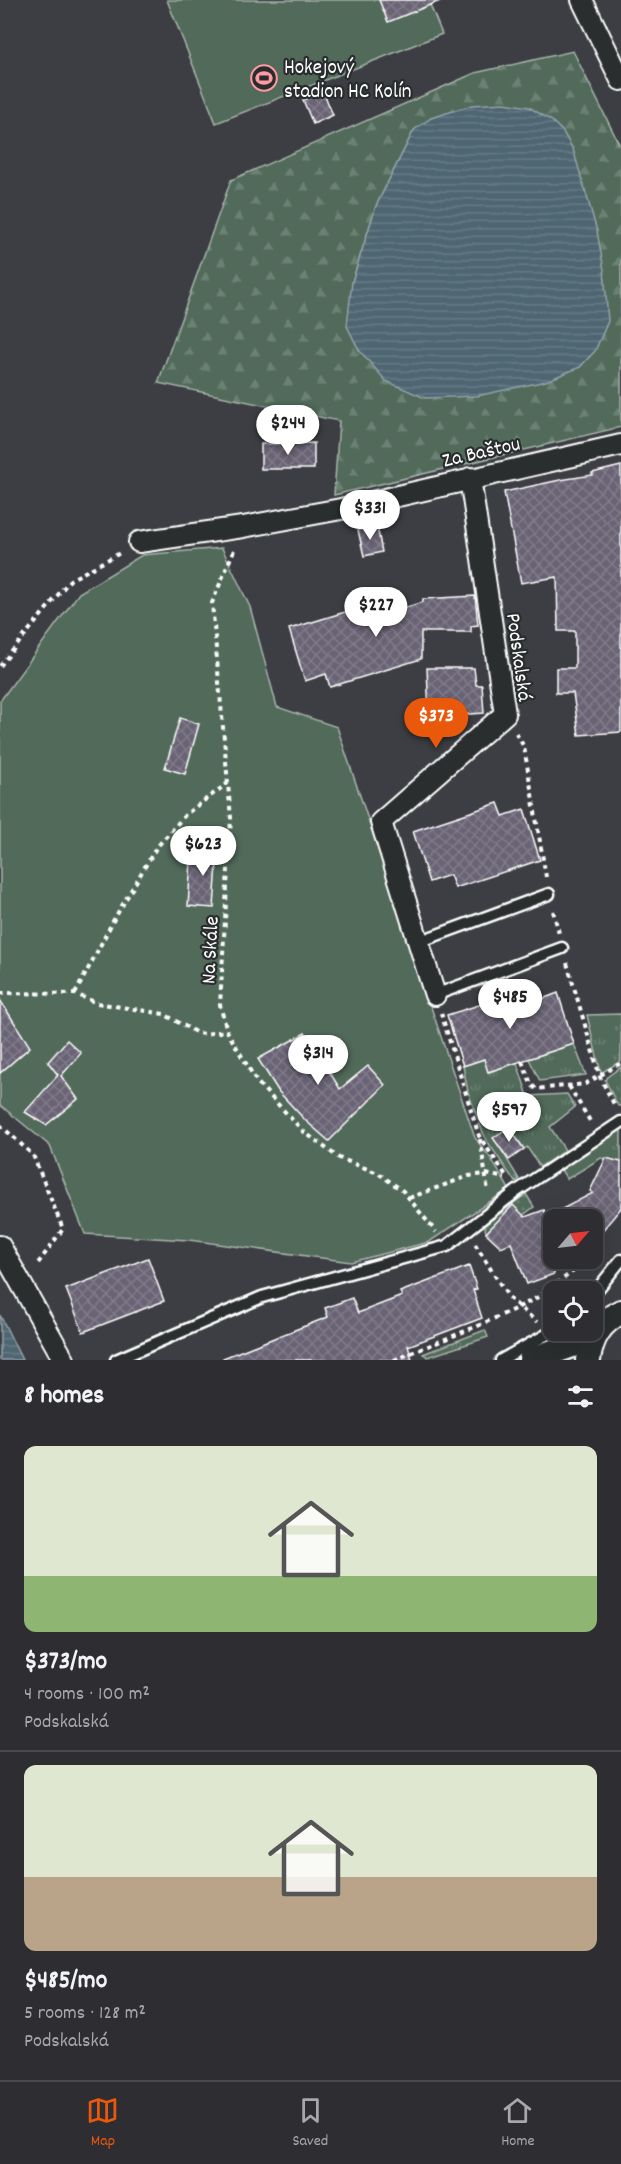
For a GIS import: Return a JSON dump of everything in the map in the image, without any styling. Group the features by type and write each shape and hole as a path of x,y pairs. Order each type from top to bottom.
{"street":[{"path":"582,0 621,80"},
{"name":"Za Baštou","path":"139,542 243,527 341,508 621,445"},
{"name":"Podskalská","path":"435,995 381,822 505,714 470,478"},
{"path":"0,1246 64,1360"},
{"path":"531,1360 583,1341 615,1314"},
{"path":"588,1360 592,1341 615,1314"}],"lane":[{"path":"418,942 549,894"},
{"path":"435,995 562,948"},
{"path":"116,1360 262,1297 447,1246 517,1191 621,1122"},
{"path":"603,1282 621,1260"},
{"path":"501,1360 543,1337"}],"path":[{"name":"Na Skále","path":"243,527 212,603 231,818 220,1005 227,1031 257,1082 303,1131 339,1158 378,1173 404,1191 447,1246"},
{"path":"0,666 70,580 139,542"},
{"path":"505,714 524,747 549,894 562,948 600,1077 616,1107"},
{"path":"75,994 113,921 156,848 186,814 228,783"},
{"path":"0,993 75,994 106,1005 164,1014 196,1033 227,1031"},
{"path":"435,995 479,1136 488,1189 485,1216"},
{"path":"522,1061 531,1084 537,1089 585,1084 621,1063"},
{"path":"569,1086 600,1136"},
{"path":"0,1125 33,1155 63,1229 21,1285"},
{"path":"409,1198 469,1176 486,1174 509,1179 479,1136"},
{"path":"467,1231 509,1298 543,1325"},
{"path":"394,1360 519,1307 540,1296 577,1269"}],"green space":[{"name":"Hokejový stadion HC Kolín","path":"167,0 428,0 442,34 216,123"},
{"path":"573,51 621,148 621,427 334,495 339,421 158,383 231,180 475,73","holes":["414,130 352,282 376,206"]},
{"path":"222,548 250,607 277,707 337,727 475,1138 492,1160 509,1189 429,1242 351,1262 189,1240 85,1234 50,1146 0,1105 0,701 79,593 142,555"},
{"path":"621,1014 621,1061 601,1073 587,1015"},
{"path":"574,1044 586,1075 540,1081 529,1059"},
{"path":"484,1059 489,1072 517,1063 528,1096 567,1094 575,1107 550,1127 565,1150 540,1167 527,1147 524,1149 509,1128 494,1138 519,1179 515,1182 485,1138 468,1092 463,1066"},
{"path":"621,1067 621,1106 618,1106 605,1080"},
{"path":"621,1129 621,1162 601,1158 567,1179 561,1170"},
{"path":"526,1194 534,1207 486,1233 486,1224"},
{"path":"485,1330 488,1337 428,1357 423,1354"}],"water":[{"path":"504,103 529,107 552,121 563,132 573,149 597,231 604,270 608,321 595,351 580,367 546,381 477,396 425,398 386,381 359,350 347,326 352,282 376,206 414,130 431,118 472,105"},
{"path":"0,1315 22,1360 0,1360"}],"building":[{"path":"379,0 440,0 440,1 388,22"},
{"path":"323,91 333,115 313,124 303,100"},
{"path":"314,443 314,469 261,469 261,444"},
{"path":"621,466 621,732 579,735 573,693 556,693 556,668 575,668 575,631 558,631 557,577 521,583 504,492 593,475 592,473"},
{"path":"377,526 382,552 364,556 358,530"},
{"path":"475,596 478,625 471,626 471,632 421,632 421,659 330,687 326,674 305,681 289,629 375,603 379,616 423,602 423,599"},
{"path":"427,668 474,668 476,685 482,685 484,713 429,717"},
{"path":"180,718 199,724 185,774 165,768"},
{"path":"498,803 503,816 524,809 540,860 455,888 450,875 429,882 413,831"},
{"path":"192,846 218,848 214,908 188,906"},
{"path":"533,988 537,1001 558,993 574,1044 488,1072 484,1059 463,1066 447,1015"},
{"path":"0,1000 30,1047 0,1073"},
{"path":"305,1033 340,1089 368,1066 385,1085 329,1141 306,1121 279,1092 258,1059"},
{"path":"67,1040 81,1053 61,1076 78,1099 46,1125 25,1112 58,1075 48,1062"},
{"path":"509,1127 524,1149 509,1160 493,1138"},
{"path":"606,1158 621,1162 621,1208 603,1230 603,1209 562,1209 593,1193 590,1191"},
{"path":"513,1205 525,1217 543,1210 543,1269 554,1269 554,1274 527,1284 511,1243 501,1247 486,1233"},
{"path":"148,1258 164,1301 83,1332 66,1289"},
{"path":"469,1266 477,1289 473,1290 482,1318 408,1346 412,1360 223,1360 223,1358 328,1317 325,1308 352,1298 358,1313 402,1296 400,1292"}],"place":[{"name":"Hokejový stadion HC Kolín","path":"264,78"}]}
